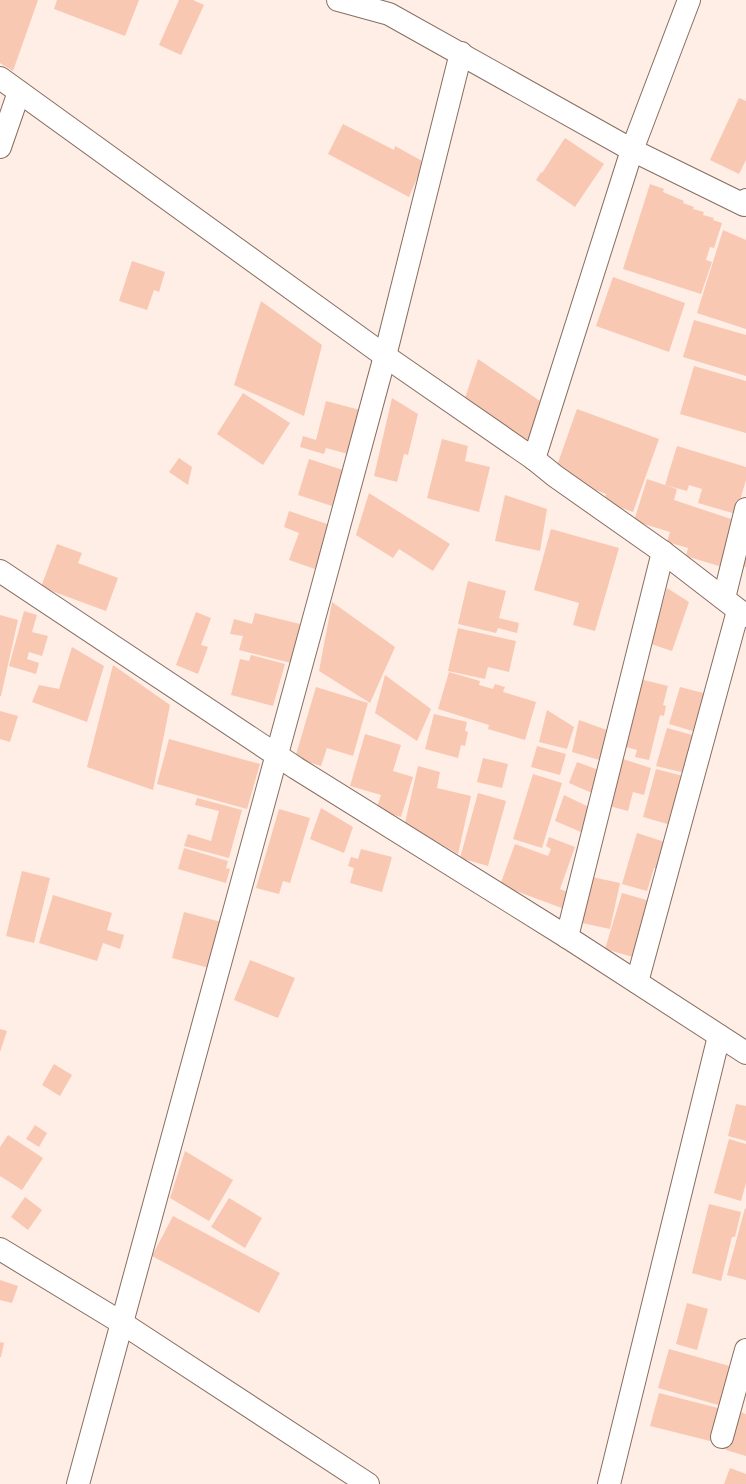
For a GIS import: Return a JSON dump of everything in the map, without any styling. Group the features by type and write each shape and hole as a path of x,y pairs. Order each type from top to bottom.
{"street":[{"path":"338,0 389,14 632,150 745,204"},
{"path":"534,459 632,150 689,0"},
{"path":"78,1484 385,356 461,53"},
{"path":"0,78 385,356 534,459 554,476 663,552 736,608"},
{"path":"0,147 19,92"},
{"path":"637,982 736,608 746,509"},
{"path":"567,937 663,552"},
{"path":"0,571 277,754 567,937 746,1053"},
{"path":"609,1484 719,1036"},
{"path":"0,1249 122,1323 368,1484"},
{"path":"722,1436 746,1350"}],"building":[{"path":"0,0 38,0 13,71 0,63"},
{"path":"57,0 139,0 125,36 54,9"},
{"path":"179,0 193,0 204,5 181,55 159,45"},
{"path":"739,98 746,101 746,160 739,174 710,160"},
{"path":"343,124 394,150 395,146 424,162 409,197 328,154"},
{"path":"565,138 604,164 575,207 536,180"},
{"path":"650,184 664,189 663,192 684,201 683,203 694,207 693,209 704,212 703,215 714,218 713,220 722,223 714,248 710,247 706,260 712,262 701,294 623,269"},
{"path":"723,230 746,240 746,329 697,313"},
{"path":"132,261 165,272 159,292 154,290 147,310 119,301"},
{"path":"613,277 685,303 669,352 596,326"},
{"path":"261,301 322,345 304,416 234,385"},
{"path":"694,320 746,335 746,376 683,357"},
{"path":"478,359 543,403 529,448 463,404"},
{"path":"694,366 746,381 746,433 680,414"},
{"path":"243,393 290,423 263,465 217,434"},
{"path":"392,398 418,414 408,455 404,454 397,482 374,476"},
{"path":"326,401 360,410 348,454 326,448 324,454 300,447 303,436 316,440"},
{"path":"577,409 659,439 633,512 604,502 606,494 554,474"},
{"path":"442,439 468,446 465,461 490,467 479,512 427,498"},
{"path":"677,446 746,467 746,480 736,514 698,503 702,489 689,485 687,491 665,485"},
{"path":"179,458 192,467 188,485 169,472"},
{"path":"309,459 343,470 332,506 298,495"},
{"path":"647,479 677,489 674,500 737,521 722,567 686,556 688,548 667,542 670,532 634,521"},
{"path":"369,493 450,544 433,571 399,549 393,558 356,535"},
{"path":"505,495 547,509 540,551 495,541"},
{"path":"289,511 330,525 315,569 289,560 299,533 284,527"},
{"path":"551,529 619,548 595,631 573,625 579,603 534,590"},
{"path":"57,544 82,553 78,563 118,578 106,611 41,587"},
{"path":"746,550 746,567 741,566"},
{"path":"468,581 506,591 499,618 519,623 517,633 498,628 496,633 458,624"},
{"path":"667,588 689,602 672,651 651,644"},
{"path":"332,602 395,647 370,703 319,671"},
{"path":"24,611 37,615 32,632 48,636 42,656 29,652 27,659 39,663 36,674 9,666"},
{"path":"196,612 211,618 201,645 208,647 198,674 176,665"},
{"path":"255,613 300,624 291,663 239,650 243,636 230,634 234,619 252,624"},
{"path":"0,615 18,620 1,696 0,696"},
{"path":"458,628 516,641 509,672 488,667 485,679 448,671"},
{"path":"72,647 104,666 87,722 32,702 39,685 59,689"},
{"path":"251,655 285,664 273,706 231,695 240,659 249,661"},
{"path":"113,665 170,705 153,790 87,767"},
{"path":"449,672 480,681 479,685 493,689 495,684 505,687 503,692 536,702 525,740 488,729 489,725 438,709"},
{"path":"385,675 431,709 417,741 375,713"},
{"path":"640,679 668,686 663,705 666,706 664,716 660,715 649,760 635,757 637,750 622,746"},
{"path":"316,687 368,703 353,756 327,748 321,766 295,758"},
{"path":"680,687 707,694 696,732 669,724"},
{"path":"547,710 574,727 567,749 539,742"},
{"path":"0,711 18,716 10,742 0,739"},
{"path":"434,714 467,722 465,731 468,732 465,746 461,745 458,758 425,749"},
{"path":"579,720 615,733 606,762 572,752"},
{"path":"667,728 696,736 685,773 656,766"},
{"path":"365,734 401,745 393,771 413,777 401,817 376,810 381,795 350,786"},
{"path":"169,739 260,764 247,809 157,784"},
{"path":"537,746 566,754 560,775 531,767"},
{"path":"483,758 508,764 502,788 477,782"},
{"path":"623,759 651,768 644,795 633,792 628,811 609,806"},
{"path":"577,762 604,772 599,796 569,783"},
{"path":"418,766 440,772 437,788 471,796 458,854 405,823"},
{"path":"656,769 683,776 671,825 643,817"},
{"path":"533,774 562,783 542,848 513,839"},
{"path":"478,793 506,801 488,866 460,858"},
{"path":"564,795 593,809 588,835 555,821"},
{"path":"197,798 242,810 229,858 184,846 188,834 211,841 219,811 195,805"},
{"path":"321,808 353,827 344,853 310,839"},
{"path":"279,809 310,818 290,883 283,881 279,894 256,888"},
{"path":"637,833 665,842 657,869 654,868 647,891 622,884"},
{"path":"549,837 575,847 560,889 573,894 567,910 500,885 515,844 548,856 551,849 546,846"},
{"path":"184,848 228,861 226,868 230,869 226,883 178,869"},
{"path":"361,849 392,857 382,892 350,883 354,868 348,866 351,857 358,859"},
{"path":"22,871 50,878 34,943 6,936"},
{"path":"592,877 620,883 610,929 582,923"},
{"path":"622,893 650,901 633,957 605,949"},
{"path":"53,895 112,913 107,930 124,935 120,949 103,943 97,961 39,943"},
{"path":"184,912 221,922 209,968 172,958"},
{"path":"250,960 295,978 278,1018 234,1000"},
{"path":"0,1029 7,1031 0,1052"},
{"path":"54,1064 72,1075 60,1096 42,1085"},
{"path":"736,1104 746,1106 746,1141 728,1136"},
{"path":"35,1125 47,1133 39,1147 26,1139"},
{"path":"8,1135 43,1158 22,1190 0,1176 0,1147"},
{"path":"729,1139 746,1144 746,1183 741,1201 714,1193"},
{"path":"185,1151 233,1180 209,1221 170,1198"},
{"path":"25,1197 42,1210 28,1230 11,1217"},
{"path":"229,1198 262,1218 245,1248 211,1227"},
{"path":"709,1204 741,1212 735,1237 732,1237 721,1281 692,1273"},
{"path":"745,1208 746,1209 746,1280 727,1275"},
{"path":"173,1216 280,1273 259,1313 152,1256"},
{"path":"0,1280 18,1286 12,1303 0,1300"},
{"path":"687,1303 708,1309 697,1350 676,1344"},
{"path":"0,1342 4,1343 1,1357 0,1357"},
{"path":"669,1349 733,1367 722,1406 658,1388"},
{"path":"659,1393 722,1409 714,1442 650,1426"},
{"path":"737,1411 746,1414 746,1456 726,1450"},
{"path":"730,1468 746,1474 746,1484 724,1484"}]}
